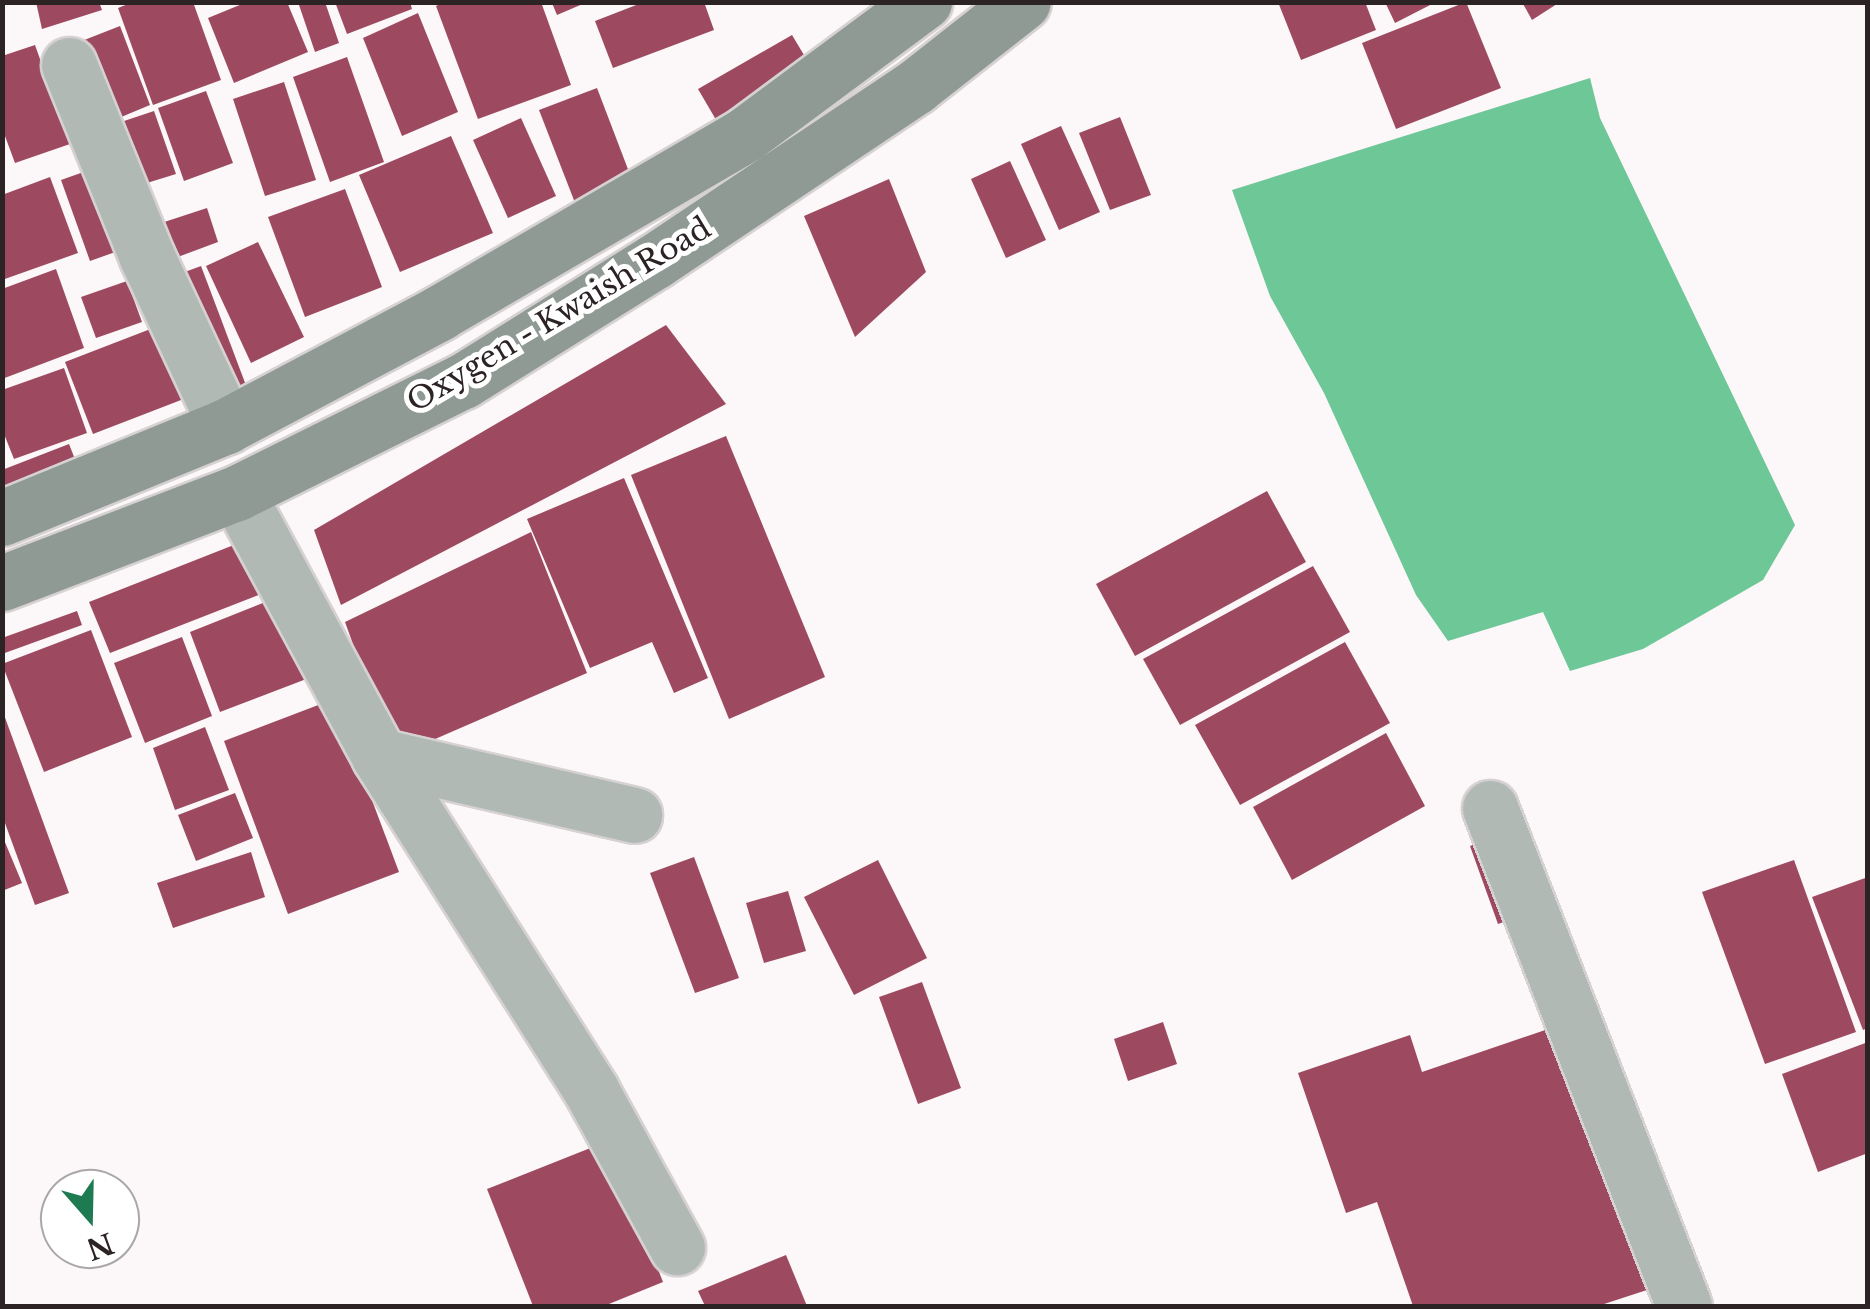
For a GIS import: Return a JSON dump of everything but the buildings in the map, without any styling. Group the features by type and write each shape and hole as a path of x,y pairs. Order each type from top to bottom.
{"main road":[{"name":"Oxygen - Kwaish Road","path":"2,518 226,426 438,314 746,134 924,2"},
{"name":"Oxygen - Kwaish Road","path":"2,584 237,493 463,381 655,261 899,98 1023,2"}],"street":[{"path":"69,65 147,257 226,426"},
{"path":"237,493 379,756 592,1092 676,1247"},
{"path":"379,756 634,816"},
{"path":"1490,808 1684,1306"}],"shaded area":[{"path":"1590,78 1600,118 1795,525 1763,580 1643,649 1570,671 1543,612 1448,641 1416,595 1324,393 1270,296 1232,190"}]}
